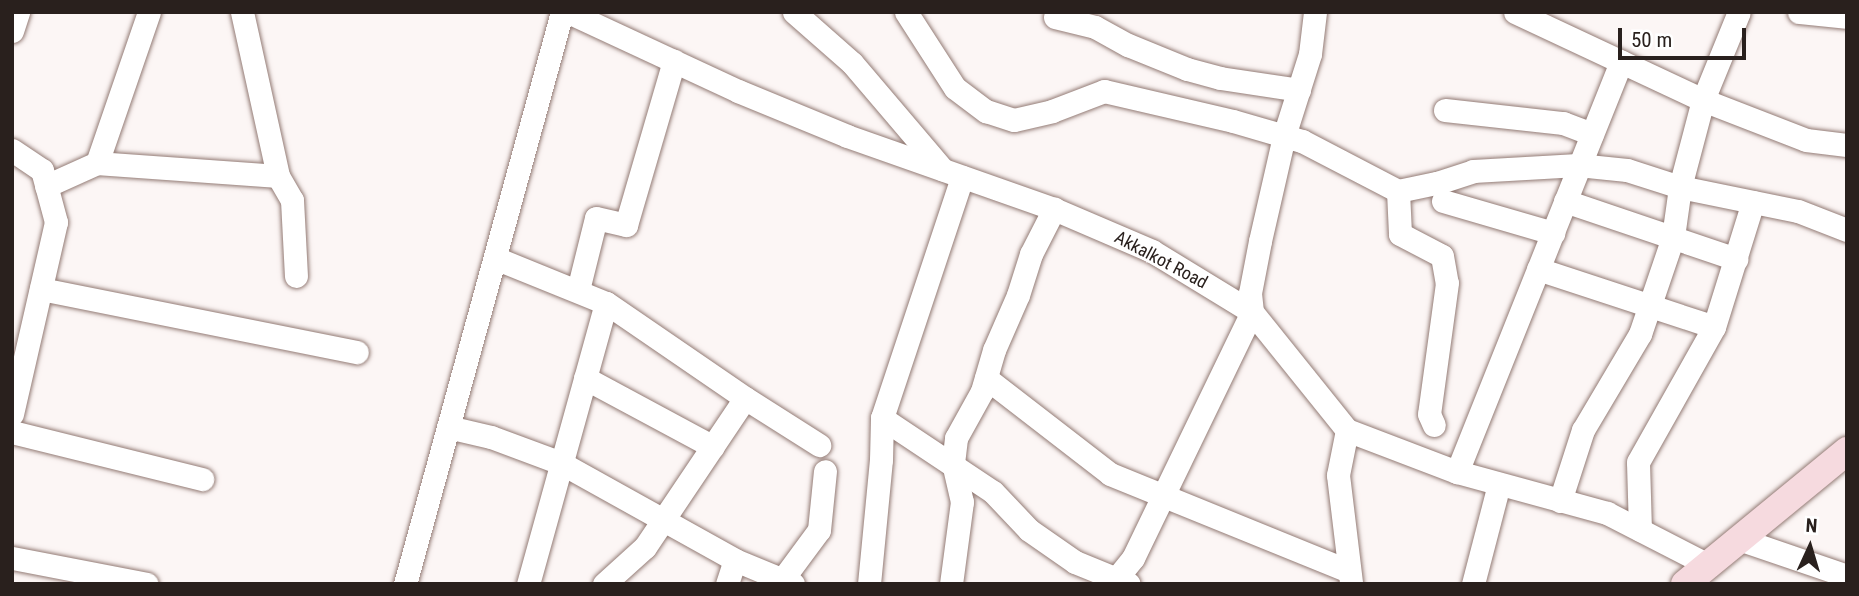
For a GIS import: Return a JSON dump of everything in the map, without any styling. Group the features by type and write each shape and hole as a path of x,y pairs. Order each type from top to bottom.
{"main road":[{"path":"1698,577 1847,451"}],"street":[{"path":"12,31 18,12"},
{"path":"97,163 149,12"},
{"path":"243,12 278,176 292,200 296,276"},
{"path":"405,584 562,12"},
{"name":"Akkalkot Road","path":"568,12 847,136 1054,209 1152,251 1252,312 1347,430"},
{"path":"906,12 955,88 986,111 1014,120 1052,111 1104,91 1233,121 1284,136 1360,169 1398,191 1473,171 1578,165 1627,170 1680,187 1798,211 1847,230"},
{"path":"882,418 993,492 1028,530 1075,562 1119,582 1252,312 1252,280 1284,136 1310,54 1315,12"},
{"path":"1515,12 1703,100 1806,140 1847,145"},
{"path":"1560,501 1583,430 1627,361 1650,306 1673,237 1680,187 1703,100 1739,12"},
{"path":"1799,12 1847,17"},
{"path":"802,15 852,63 952,174 882,418 881,460 869,584"},
{"path":"1055,17 1095,27 1128,45 1187,69 1220,78 1299,90"},
{"path":"578,290 596,218 626,225 674,61"},
{"path":"1457,472 1621,62"},
{"path":"1445,110 1563,123 1592,134"},
{"path":"12,150 42,170 56,222 12,414"},
{"path":"46,186 97,163 278,176"},
{"path":"1398,191 1400,234 1441,256 1447,283 1429,414 1433,425"},
{"path":"1443,201 1553,233"},
{"path":"1565,201 1736,258"},
{"path":"1640,530 1638,462 1714,327 1753,202"},
{"path":"951,584 962,502 953,463 956,438 986,378 1031,254 1054,209"},
{"path":"495,258 606,303 819,445"},
{"path":"1538,269 1714,327"},
{"path":"41,289 357,352"},
{"path":"528,584 606,303"},
{"path":"585,378 713,447"},
{"path":"986,378 1110,474 1350,577"},
{"path":"604,584 646,547 745,398"},
{"path":"448,427 491,437 561,463 735,560 788,582 819,530 825,471"},
{"path":"1350,577 1338,475 1347,430 1457,472 1607,513 1640,530 1698,577"},
{"path":"12,432 202,479"},
{"path":"1473,584 1499,484"},
{"path":"1739,540 1847,576"},
{"path":"12,558 146,584"},
{"path":"727,584 735,560"}]}
